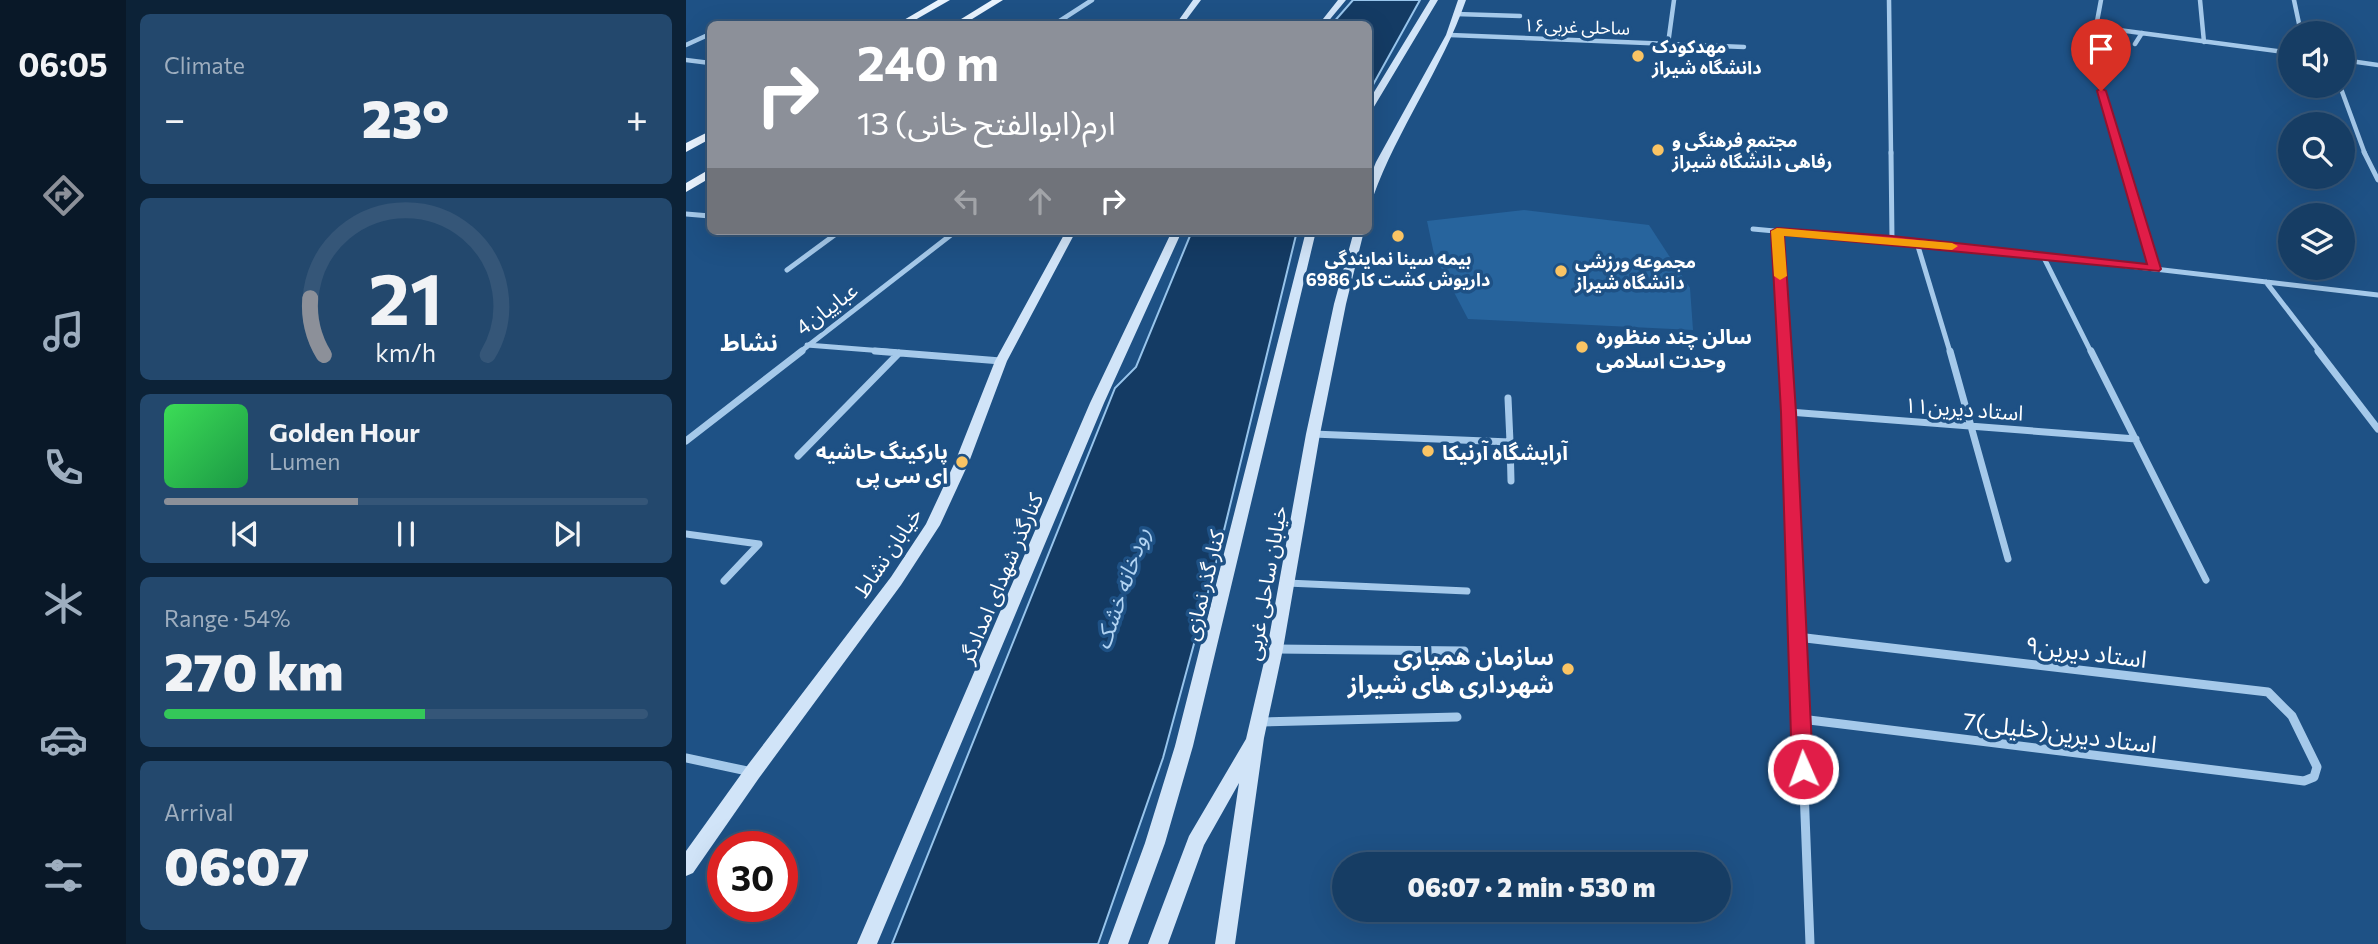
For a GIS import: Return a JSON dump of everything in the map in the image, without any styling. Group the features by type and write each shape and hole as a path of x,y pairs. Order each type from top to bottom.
{"main road":[{"path":"907,21 945,0"},
{"path":"963,21 999,0"},
{"path":"1181,21 1197,0"},
{"path":"1324,21 1342,0"},
{"path":"1372,103 1434,0"},
{"path":"1372,186 1381,162 1450,35 1462,0"},
{"path":"686,148 707,136"},
{"path":"686,188 707,175"},
{"name":"خیابان نشاط","path":"686,866 896,581 933,525 962,462 1001,362 1069,235"},
{"name":"کنارگذر شهدای امدادگر","path":"867,944 1097,403 1175,235"},
{"name":"کنار گذر نمازی","path":"1118,944 1155,844 1184,746 1310,235"},
{"name":"خیابان ساحلی غربی","path":"1225,944 1257,730 1275,649 1313,435 1340,304 1358,235"},
{"path":"1158,944 1196,842 1257,730"}],"street":[{"path":"1060,21 1092,0"},
{"path":"1668,44 1674,0"},
{"path":"1889,0 1892,240"},
{"path":"2101,0 2096,27 2278,51"},
{"path":"2294,0 2297,21"},
{"path":"2200,3 2204,42"},
{"path":"1456,14 1520,16"},
{"path":"2135,44 2142,33"},
{"path":"686,45 707,35"},
{"name":"ساحلی غربی۱۶","path":"1450,35 1744,47"},
{"path":"686,60 707,63"},
{"path":"2355,62 2378,65"},
{"path":"2094,66 2155,269"},
{"path":"2344,98 2366,157 2378,180"},
{"path":"686,214 707,216"},
{"path":"1753,229 1892,240 2378,295"},
{"path":"1777,231 1788,412 1810,944"},
{"path":"788,270 835,235"},
{"name":"عباییان4","path":"686,441 951,235"},
{"path":"1917,243 1972,425 2008,559"},
{"path":"2043,256 2206,580"},
{"path":"2266,282 2378,429"},
{"path":"807,345 1001,362"},
{"path":"797,456 899,354"},
{"path":"1508,398 1511,481"},
{"name":"استاد دیرین۱۱","path":"1788,412 2136,439"},
{"path":"1313,435 1510,442"},
{"path":"686,534 759,544 724,581"},
{"path":"1287,583 1466,591"},
{"name":"استاد دیرین۹","path":"1797,637 2268,692 2282,700 2290,712 2317,767 2314,777"},
{"path":"1275,649 1464,651"},
{"path":"1257,730 1457,717"},
{"name":"7استاد دیرین(خلیلی)","path":"1801,719 2304,781 2314,777"},
{"path":"686,758 753,772"}],"shaded area":[{"name":"مجموعه ورزشی دانشگاه شیراز","path":"1524,210 1649,225 1690,288 1693,330 1468,319 1434,254 1427,221"}],"water":[{"path":"1353,0 1420,0 1372,87 1372,21 1335,21"},
{"name":"رودخانه خشک","path":"1190,235 1296,235 1217,559 1163,758 1098,944 892,944 1115,388 1136,367"}],"slow traffic":[{"path":"1780,276 1777,231 1952,246"}],"place":[{"name":"مهدکودک دانشگاه شیراز","path":"1638,56"},
{"name":"مجتمع فرهنگی و رفاهی دانشگاه شیراز","path":"1658,150"},
{"name":"بیمه سینا نمایندگی 6986 داریوش کشت کار","path":"1398,236"},
{"name":"مجموعه ورزشی دانشگاه شیراز","path":"1561,271"},
{"name":"سالن چند منظوره وحدت اسلامی","path":"1582,347"},
{"name":"آرایشگاه آرنیکا","path":"1428,451"},
{"name":"پارکینگ حاشیه ای سی پی","path":"962,462"},
{"name":"سازمان همیاری شهرداری های شیراز","path":"1568,669"}],"district":[{"name":"نشاط","path":"749,342"}],"route":[{"path":"1803,769 1788,412 1777,231 1892,240 2155,269 2101,91"}]}
